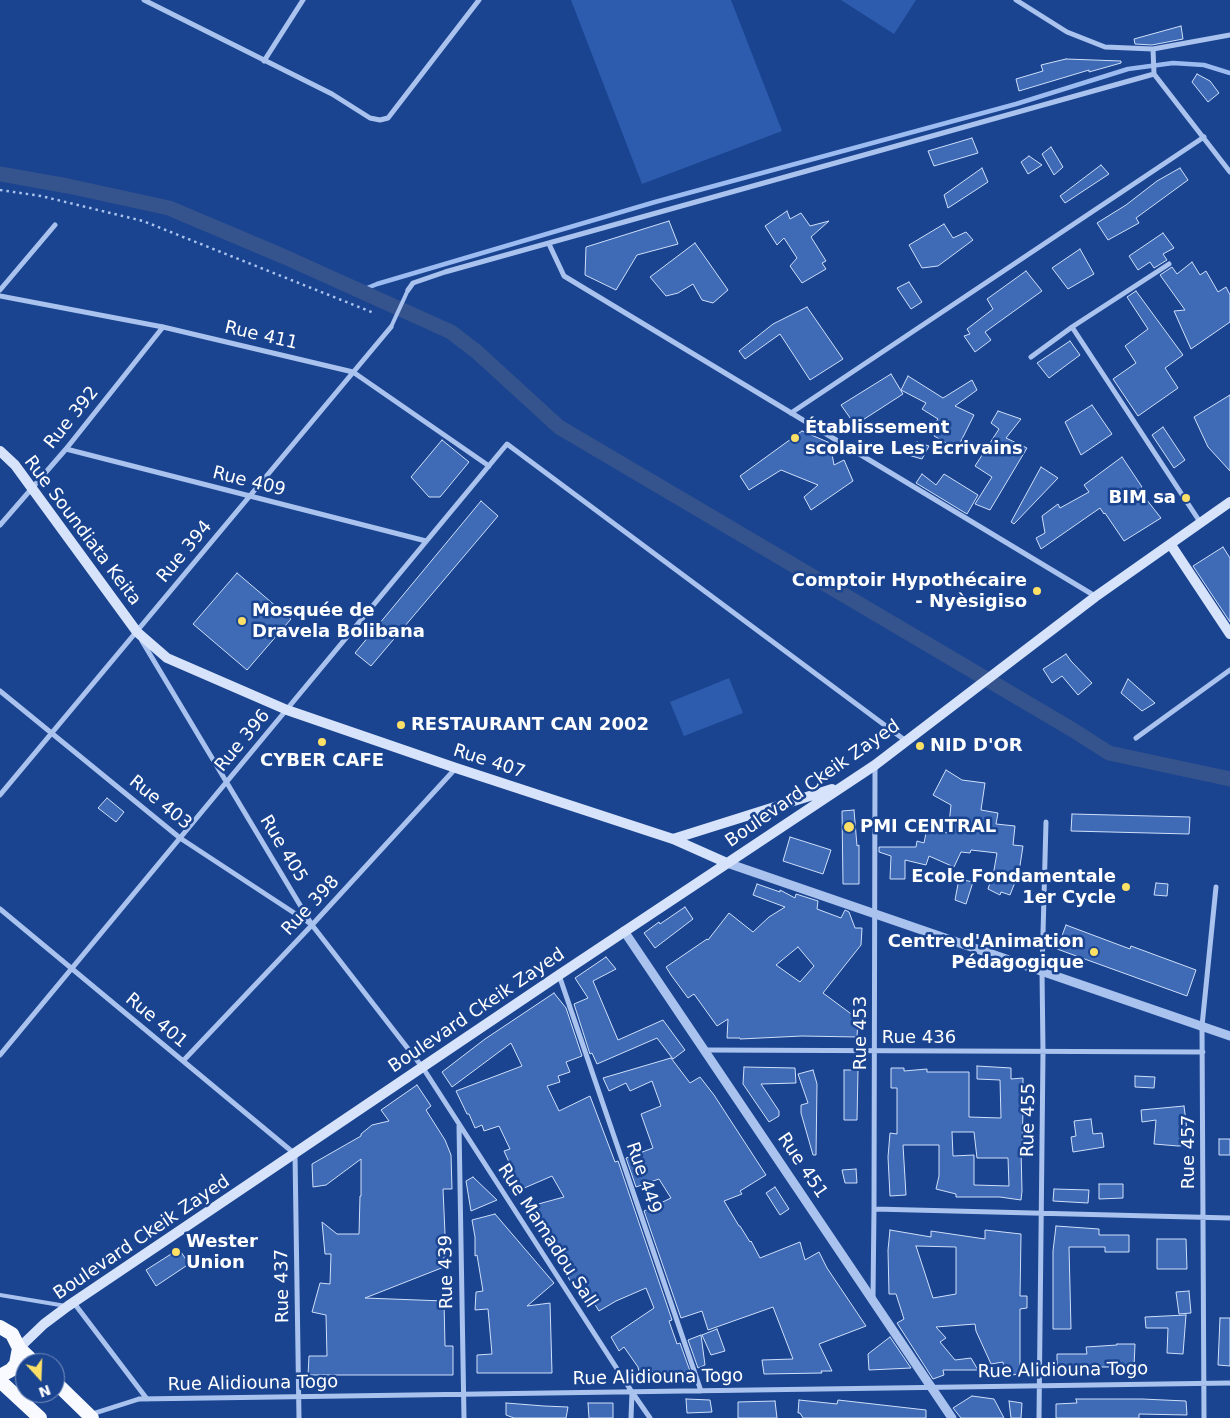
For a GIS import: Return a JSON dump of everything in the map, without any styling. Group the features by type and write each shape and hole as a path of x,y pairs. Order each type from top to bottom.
{"highway":[{"path":"0,1327 12,1334 19,1348 24,1353"},
{"path":"0,1376 11,1370 16,1364 19,1348"},
{"path":"0,1381 40,1418"},
{"path":"65,1391 91,1416"}],"main road":[{"name":"Rue Soundiata Keita","path":"0,451 14,465 137,632"},
{"name":"Boulevard Ckeik Zayed","path":"19,1348 44,1324 71,1305 624,931 875,765 1095,597 1230,502"},
{"path":"1171,545 1230,634"},
{"name":"Rue 407","path":"137,632 167,658 286,710 673,839 727,863"},
{"path":"673,839 845,785"}],"street":[{"path":"144,0 332,94 370,118 380,120 388,118 479,0"},
{"path":"264,61 303,0"},
{"path":"1016,0 1066,32 1105,47 1154,49 1230,35"},
{"path":"1154,49 1154,74 1230,172"},
{"path":"408,290 413,283 445,272 1154,74"},
{"path":"791,413 1204,138"},
{"path":"0,290 55,225"},
{"path":"549,244 564,276 1095,597"},
{"path":"1031,357 1072,327 1170,264"},
{"name":"Rue 411","path":"0,296 163,328 353,372 489,466"},
{"name":"Rue 394","path":"0,795 391,327"},
{"path":"1072,327 1200,522"},
{"name":"Rue 392","path":"0,525 66,449 163,328"},
{"name":"Rue 396","path":"0,1055 507,444 906,741"},
{"name":"Rue 409","path":"66,449 426,541"},
{"name":"Rue 405","path":"137,632 312,925 423,1068"},
{"path":"1136,738 1230,670"},
{"name":"Rue 403","path":"0,691 180,838 312,925"},
{"name":"Rue 453","path":"873,1300 875,765"},
{"name":"Rue 398","path":"183,1061 312,925 456,768"},
{"name":"Rue 455","path":"1039,1418 1043,1052 1042,971 1046,822"},
{"path":"727,863 1230,1036"},
{"name":"Rue 457","path":"1204,1418 1202,1026 1216,887"},
{"name":"Rue 401","path":"0,909 294,1154"},
{"name":"Rue 451","path":"624,931 952,1418"},
{"name":"Rue 449","path":"559,975 700,1391"},
{"name":"Rue 436","path":"704,1050 1203,1052"},
{"name":"Rue Mamadou Sall","path":"423,1068 650,1418"},
{"name":"Rue 439","path":"459,1125 464,1418"},
{"name":"Rue 437","path":"294,1154 299,1418"},
{"path":"874,1210 1230,1218"},
{"path":"71,1305 147,1399"},
{"name":"Rue Alidiouna Togo","path":"91,1416 138,1400 147,1399 1230,1383"},
{"path":"631,1418 632,1392"}],"lane":[{"path":"391,327 408,290"},
{"path":"0,1294 71,1305"}],"path":[{"path":"0,190 41,196 143,221 374,313"}],"shaded area":[{"path":"571,0 731,0 782,131 642,184"},
{"path":"841,0 916,0 894,34"},
{"path":"729,678 743,713 684,736 670,702"}],"building":[{"path":"1181,26 1183,39 1152,45 1135,44 1134,39"},
{"path":"1066,59 1121,61 1121,63 1089,72 1089,70 1019,91 1016,79 1043,71 1041,65"},
{"path":"1197,74 1210,81 1219,93 1208,102 1192,82"},
{"path":"972,138 978,153 934,166 928,151"},
{"path":"1051,147 1063,167 1054,175 1042,154"},
{"path":"1029,156 1042,165 1028,174 1021,162"},
{"path":"1101,165 1109,174 1065,203 1060,196"},
{"path":"982,168 988,182 948,208 944,195"},
{"path":"1180,168 1188,180 1136,218 1139,223 1108,240 1097,223 1126,205 1157,181"},
{"path":"787,211 790,219 801,213 810,226 829,221 811,237 826,261 822,263 826,269 802,283 790,266 797,258 784,238 777,245 765,226"},
{"path":"669,221 678,244 637,255 616,290 585,275 586,247"},
{"path":"944,224 953,238 966,232 973,240 938,266 922,268 909,245"},
{"path":"1163,233 1174,248 1163,254 1167,260 1154,268 1150,262 1138,270 1129,256"},
{"path":"695,243 728,290 713,303 702,300 693,284 678,293 666,296 650,277"},
{"path":"1080,249 1094,274 1068,289 1052,268"},
{"path":"1192,262 1200,275 1206,271 1218,292 1226,287 1230,295 1230,322 1191,349 1174,311 1185,310 1160,275 1172,267 1177,274"},
{"path":"1026,271 1042,291 985,332 991,340 975,352 964,336 970,334 967,329 993,309 987,299"},
{"path":"909,282 922,302 911,309 897,288"},
{"path":"1136,291 1183,355 1165,368 1178,388 1138,416 1113,379 1136,363 1125,346 1148,329 1127,297"},
{"path":"807,307 843,359 810,380 780,334 745,359 739,351 773,324"},
{"path":"1070,341 1080,355 1049,378 1037,363"},
{"path":"891,374 903,394 855,425 841,405"},
{"path":"908,376 943,398 972,380 977,390 955,406 974,415 957,449 934,436 939,425 935,423 938,419 922,409 926,403 901,390"},
{"path":"1230,395 1230,471 1208,447 1194,417"},
{"path":"1092,405 1112,434 1081,455 1065,422"},
{"path":"998,411 1021,419 1006,438 1027,448 990,510 975,504 992,477 975,466 999,429 991,423"},
{"path":"1163,427 1185,460 1174,468 1152,435"},
{"path":"802,431 830,443 834,465 844,460 853,481 811,510 804,497 818,485 781,470 749,490 740,476"},
{"path":"442,440 469,462 440,497 429,497 411,477"},
{"path":"917,442 929,446 922,459 908,455"},
{"path":"1122,457 1142,487 1139,490 1161,518 1124,541 1100,508 1041,549 1036,538 1045,533 1042,516 1058,504 1060,508 1089,492 1084,485"},
{"path":"1041,467 1058,478 1014,524 1011,522"},
{"path":"922,474 936,485 944,474 978,495 967,514 916,483"},
{"path":"481,501 498,516 371,666 355,653"},
{"path":"1223,547 1230,558 1230,622 1193,566"},
{"name":"Mosquée de Dravela Bolibana","path":"237,573 291,619 247,670 193,624"},
{"path":"1066,654 1092,683 1078,695 1062,676 1052,683 1043,669"},
{"path":"1128,679 1155,703 1142,711 1121,693"},
{"path":"946,770 962,780 985,783 981,810 998,813 996,824 1015,826 1013,845 1023,846 1019,872 1010,895 1001,892 1000,895 988,889 997,853 971,850 970,853 961,852 954,867 929,856 926,865 905,860 905,879 890,879 891,856 879,852 879,847 916,847 917,841 924,843 926,833 933,834 933,830 948,833 951,805 933,795"},
{"path":"107,798 124,812 116,822 98,808"},
{"path":"854,810 857,846 859,845 859,884 843,884 842,811"},
{"path":"1072,814 1190,817 1189,834 1071,831"},
{"path":"790,837 831,850 823,874 783,861"},
{"path":"959,879 973,882 966,904 955,900"},
{"path":"1156,883 1168,884 1167,896 1154,895"},
{"path":"757,884 780,892 780,890 795,898 796,894 818,901 817,909 841,918 845,910 849,912 855,928 862,928 861,945 823,993 858,1019 857,1037 727,1038 728,1019 717,1026 694,994 688,998 671,975 666,967 708,940 729,913 753,932 769,917 785,907 753,895","holes":["798,947 814,966 800,982 776,965"]},
{"path":"685,907 693,919 655,948 644,933"},
{"path":"1066,925 1130,949 1131,946 1196,970 1187,996 1057,949"},
{"path":"606,957 616,969 593,981 618,1040 663,1020 685,1050 673,1059 657,1038 597,1064 592,1053 590,1054 574,1004 588,998 575,978"},
{"path":"554,993 566,1008 582,1056 566,1062 570,1072 558,1076 560,1082 547,1086 559,1111 590,1096 615,1162 618,1161 672,1320 669,1321 677,1344 680,1343 690,1371 688,1372 639,1372 638,1367 624,1347 619,1351 611,1337 654,1308 646,1288 616,1301 599,1311 582,1284 575,1287 569,1279 547,1231 545,1232 531,1206 564,1197 552,1176 515,1192 501,1166 509,1162 504,1151 510,1149 499,1126 484,1131 482,1125 475,1128 469,1114 467,1114 456,1091 522,1066 511,1043 452,1087 442,1072 485,1039"},
{"path":"671,1058 690,1083 700,1077 714,1095 766,1175 740,1191 742,1194 724,1201 760,1258 800,1242 805,1260 819,1252 827,1268 866,1326 819,1344 832,1371 821,1371 822,1373 764,1374 762,1360 793,1359 773,1307 708,1330 702,1311 681,1318 644,1211 671,1198 659,1179 636,1187 626,1158 653,1148 641,1114 661,1106 652,1081 630,1091 626,1083 609,1091 603,1078"},
{"path":"977,1066 1011,1068 1011,1079 1023,1078 1021,1200 1000,1197 956,1197 956,1194 936,1189 939,1176 939,1145 903,1145 906,1195 890,1196 888,1157 890,1133 897,1134 897,1088 891,1088 891,1068 904,1068 904,1071 927,1069 927,1072 969,1072 969,1117 1001,1118 1000,1080 977,1079","holes":["952,1132 974,1132 977,1158 1008,1158 1009,1186 974,1185 974,1155 953,1156"]},
{"path":"744,1067 795,1068 796,1083 761,1084 779,1111 779,1116 769,1122 743,1084"},
{"path":"813,1070 817,1084 816,1155 813,1155 801,1113 801,1105 808,1103 798,1074"},
{"path":"844,1070 858,1070 857,1120 844,1120"},
{"path":"1135,1076 1155,1077 1154,1088 1135,1087"},
{"path":"417,1085 431,1106 426,1110 445,1140 451,1155 452,1189 443,1189 446,1256 444,1257 444,1267 365,1298 444,1301 445,1346 453,1346 453,1375 308,1375 309,1356 327,1356 326,1315 312,1312 320,1283 330,1284 331,1254 325,1254 322,1222 337,1234 359,1234 361,1196 361,1159 326,1185 313,1187 312,1164 361,1136 372,1125 389,1121 381,1110"},
{"path":"1184,1106 1189,1145 1154,1144 1156,1120 1142,1122 1141,1110"},
{"path":"1091,1119 1093,1134 1102,1133 1104,1147 1073,1152 1071,1137 1076,1136 1074,1121"},
{"path":"1219,1139 1230,1139 1230,1155 1219,1155"},
{"path":"856,1169 857,1183 845,1183 842,1170"},
{"path":"473,1177 497,1200 471,1211 466,1181"},
{"path":"1099,1184 1123,1184 1123,1198 1099,1199"},
{"path":"775,1187 789,1209 780,1215 766,1193"},
{"path":"1054,1189 1089,1190 1088,1203 1053,1201"},
{"path":"495,1214 554,1283 527,1306 550,1303 552,1373 477,1373 477,1355 492,1354 488,1309 475,1310 476,1292 483,1291 477,1255 475,1256 475,1237 472,1220"},
{"path":"1056,1226 1099,1229 1099,1235 1129,1235 1129,1252 1105,1252 1105,1247 1069,1247 1071,1329 1053,1329 1053,1251"},
{"path":"890,1230 931,1237 931,1231 985,1239 985,1230 1021,1234 1020,1296 1027,1296 1027,1308 1020,1309 1019,1374 1005,1376 1003,1362 991,1364 976,1331 975,1324 936,1327 946,1338 940,1342 955,1360 971,1358 978,1370 943,1370 944,1375 933,1379 897,1323 904,1319 896,1294 889,1294 888,1250","holes":["916,1246 956,1247 956,1294 933,1298"]},
{"path":"1157,1239 1186,1239 1187,1269 1157,1269"},
{"path":"179,1249 189,1264 156,1286 146,1270"},
{"path":"1189,1291 1191,1313 1179,1314 1176,1292"},
{"path":"1186,1315 1183,1354 1167,1353 1168,1328 1146,1328 1145,1317"},
{"path":"1220,1318 1230,1318 1230,1366 1218,1365"},
{"path":"717,1329 725,1351 711,1355 702,1335"},
{"path":"701,1335 705,1365 698,1368 688,1340"},
{"path":"890,1337 911,1368 869,1370 868,1354"},
{"path":"1135,1344 1134,1367 1057,1367 1057,1354 1087,1354 1086,1347"},
{"path":"972,1396 994,1399 1004,1418 961,1418 953,1408"},
{"path":"686,1399 710,1400 712,1412 687,1413"},
{"path":"1076,1399 1186,1401 1187,1415 1139,1414 1139,1418 1056,1418 1056,1404 1077,1403"},
{"path":"799,1400 837,1404 838,1400 926,1410 926,1418 803,1418 798,1413"},
{"path":"775,1401 777,1418 738,1418 738,1402"},
{"path":"1009,1401 1022,1403 1021,1418 1011,1418"},
{"path":"506,1403 568,1407 566,1418 514,1418 506,1415"},
{"path":"588,1403 613,1403 613,1418 589,1418"}],"waterway":[{"path":"360,291 377,284 655,202 1016,104 1128,69 1173,63 1204,65 1230,73"},
{"path":"0,174 68,186 169,208 285,257 451,332 477,352 559,427 1109,753 1230,779"}],"place":[{"name":"Établissement scolaire Les Ecrivains","path":"795,438"},
{"name":"BIM sa","path":"1186,498"},
{"name":"Comptoir Hypothécaire - Nyèsigiso","path":"1037,591"},
{"name":"Mosquée de Dravela Bolibana","path":"242,621"},
{"name":"RESTAURANT CAN 2002","path":"401,725"},
{"name":"CYBER CAFE","path":"322,742"},
{"name":"NID D'OR","path":"920,746"},
{"name":"PMI CENTRAL","path":"849,827"},
{"name":"Ecole Fondamentale 1er Cycle","path":"1126,887"},
{"name":"Centre d'Animation Pédagogique","path":"1094,952"},
{"name":"Wester Union","path":"176,1252"}]}
